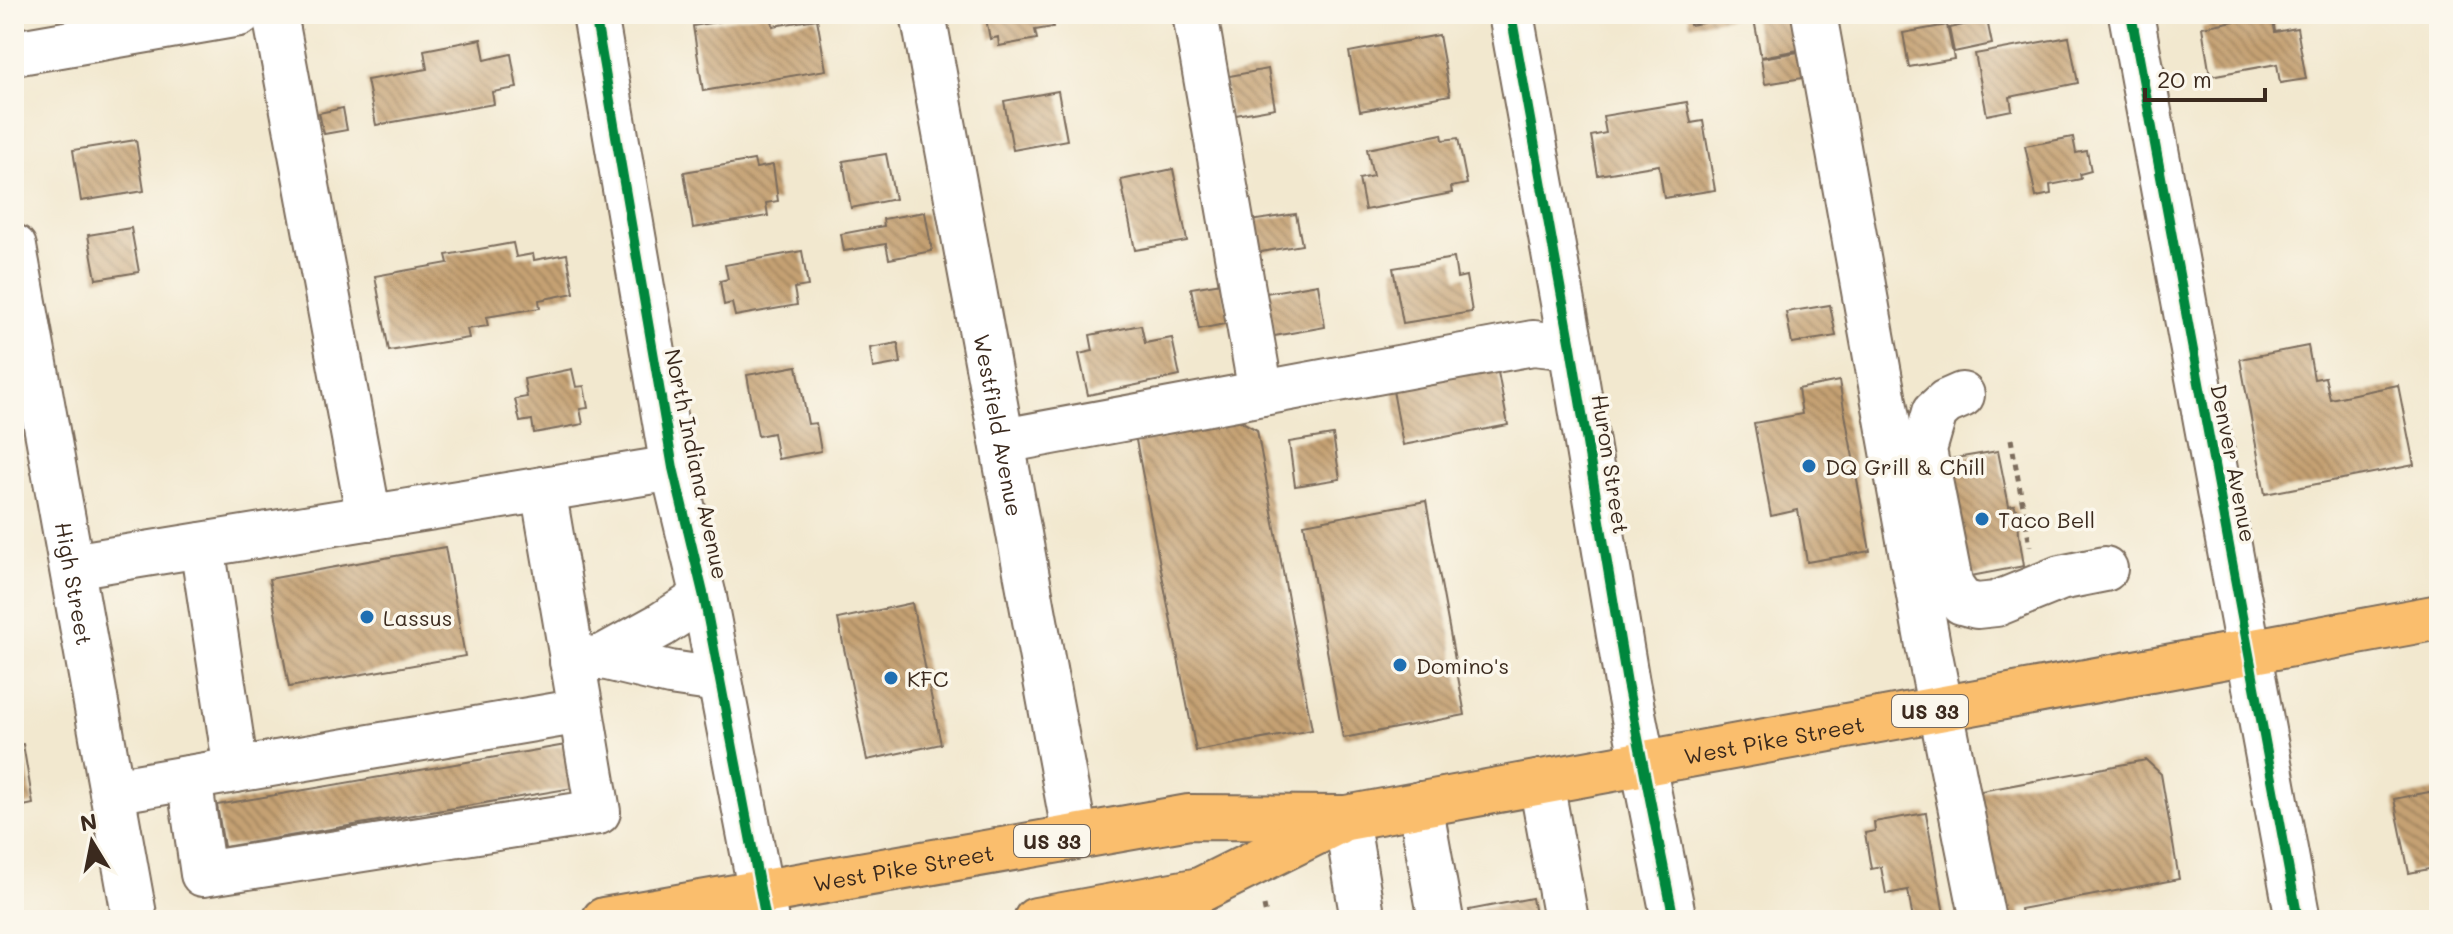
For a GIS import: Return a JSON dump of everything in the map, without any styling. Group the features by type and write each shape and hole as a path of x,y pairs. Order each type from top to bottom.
{"highway":[{"name":"West Pike Street","path":"604,920 764,907 1075,837 1189,817 1346,818 2439,617"},
{"name":"West Pike Street","path":"1036,920 1168,908 1346,818"}],"street":[{"path":"14,53 239,14"},
{"path":"275,14 369,518"},
{"name":"North Indiana Avenue","path":"595,14 673,468 704,597 764,907"},
{"name":"Westfield Avenue","path":"923,14 1075,837"},
{"path":"1195,14 1261,393"},
{"name":"Huron Street","path":"1511,14 1642,763 1674,920"},
{"path":"1814,14 1941,709 1983,920"},
{"name":"Denver Avenue","path":"2131,14 2298,920"},
{"name":"High Street","path":"14,247 135,920"},
{"path":"1003,441 1533,343 1571,347"},
{"path":"1962,395 1946,402 1935,412 1924,450 1951,587 1962,602 1977,606 1996,604 2060,578 2105,569"},
{"path":"72,566 673,468"},
{"path":"189,778 203,874 598,812 581,711 588,659 543,489"},
{"path":"202,545 236,770"},
{"path":"588,659 661,625 704,597"},
{"path":"588,659 718,680"},
{"path":"112,791 581,711"},
{"path":"1541,782 1566,920"},
{"path":"1420,804 1441,920"},
{"path":"1346,818 1363,920"}],"path":[{"path":"2011,439 2038,587"},
{"path":"1264,905 1267,920"}],"building":[{"path":"771,14 773,26 817,19 826,70 703,91 693,26"},
{"path":"985,14 1051,14 1053,27 1035,30 1037,39 999,46 998,37 990,39"},
{"path":"1688,14 1741,14 1741,16 1690,25"},
{"path":"1753,14 1792,14 1798,50 1761,57"},
{"path":"2272,14 2275,32 2297,28 2306,79 2280,83 2277,64 2210,76 2202,27"},
{"path":"1987,20 1992,44 1954,52 1949,28"},
{"path":"1947,25 1954,59 1909,67 1903,33"},
{"path":"1439,35 1450,95 1360,111 1349,52"},
{"path":"2069,37 2078,83 2010,97 2012,110 1987,115 1975,54"},
{"path":"481,39 485,60 511,54 517,88 492,92 494,104 376,125 367,80 427,69 424,50"},
{"path":"1799,52 1803,78 1765,84 1761,58"},
{"path":"1268,69 1275,108 1230,116 1224,77"},
{"path":"1058,91 1067,140 1013,150 1004,101"},
{"path":"1687,102 1691,123 1703,121 1715,190 1664,198 1659,165 1598,175 1591,136 1606,133 1603,116"},
{"path":"343,108 347,130 324,134 319,113"},
{"path":"1442,134 1443,140 1458,138 1467,184 1451,187 1452,193 1365,210 1359,179 1373,176 1367,149"},
{"path":"2073,137 2076,153 2087,151 2091,171 2080,174 2081,179 2050,185 2051,194 2036,197 2025,146"},
{"path":"136,140 144,191 81,201 73,150"},
{"path":"886,154 895,199 851,208 843,161"},
{"path":"754,160 756,168 773,165 778,201 766,203 768,216 693,228 684,172"},
{"path":"1173,169 1187,241 1135,250 1121,180"},
{"path":"925,212 932,251 889,259 886,244 844,251 841,234 884,226 883,219"},
{"path":"1296,214 1302,245 1255,253 1250,221"},
{"path":"131,228 139,272 96,279 88,235"},
{"path":"513,243 516,257 533,254 534,260 567,254 574,293 539,300 540,308 486,317 488,326 467,329 469,338 389,351 375,276 448,263 446,255"},
{"path":"802,251 808,286 794,288 797,305 735,316 732,303 724,305 720,281 728,279 725,265"},
{"path":"1454,258 1457,278 1466,276 1472,312 1403,323 1393,268"},
{"path":"1222,283 1230,323 1199,329 1191,288"},
{"path":"1318,284 1325,327 1274,336 1266,293"},
{"path":"1830,305 1836,336 1792,343 1786,312"},
{"path":"1141,325 1145,343 1172,338 1180,376 1088,395 1079,354 1093,351 1090,335"},
{"path":"898,343 901,363 873,368 870,348"},
{"path":"2308,346 2314,379 2325,377 2330,399 2398,385 2414,465 2265,494 2240,359"},
{"path":"797,366 808,424 816,423 821,451 778,459 773,433 758,436 747,375"},
{"path":"1497,367 1508,425 1403,445 1392,385"},
{"path":"572,369 576,387 584,386 588,408 580,409 583,424 534,433 532,420 520,422 515,399 527,397 524,379"},
{"path":"1839,381 1870,551 1807,562 1798,510 1771,516 1754,423 1802,414 1798,389"},
{"path":"1233,417 1257,430 1312,730 1196,751 1135,435"},
{"path":"1333,435 1340,479 1295,486 1289,442"},
{"path":"1998,451 2009,506 2014,505 2018,513 2024,566 1955,579 1944,460"},
{"path":"1426,501 1465,715 1343,738 1304,524"},
{"name":"Lassus","path":"445,547 465,656 289,687 269,579"},
{"path":"912,603 941,744 867,760 838,619"},
{"path":"23,744 33,804 14,808 14,745"},
{"path":"566,745 573,788 224,847 217,805"},
{"path":"2146,760 2161,774 2179,879 2020,909 2022,920 1999,920 1976,792"},
{"path":"2439,790 2439,867 2409,873 2394,799"},
{"path":"1926,813 1945,920 1913,920 1908,890 1886,894 1881,867 1871,869 1865,833 1875,831 1874,822"},
{"path":"1532,898 1536,920 1471,920 1469,910"}],"cycle path":[{"path":"595,14 673,468 704,597 766,920"},
{"path":"1511,14 1627,683 1674,920"},
{"path":"2131,14 2298,920"}],"place":[{"name":"DQ Grill & Chill","path":"1809,466"},
{"name":"Taco Bell","path":"1982,519"},
{"name":"Lassus","path":"367,617"},
{"name":"Domino's","path":"1400,665"},
{"name":"KFC","path":"891,678"}]}
